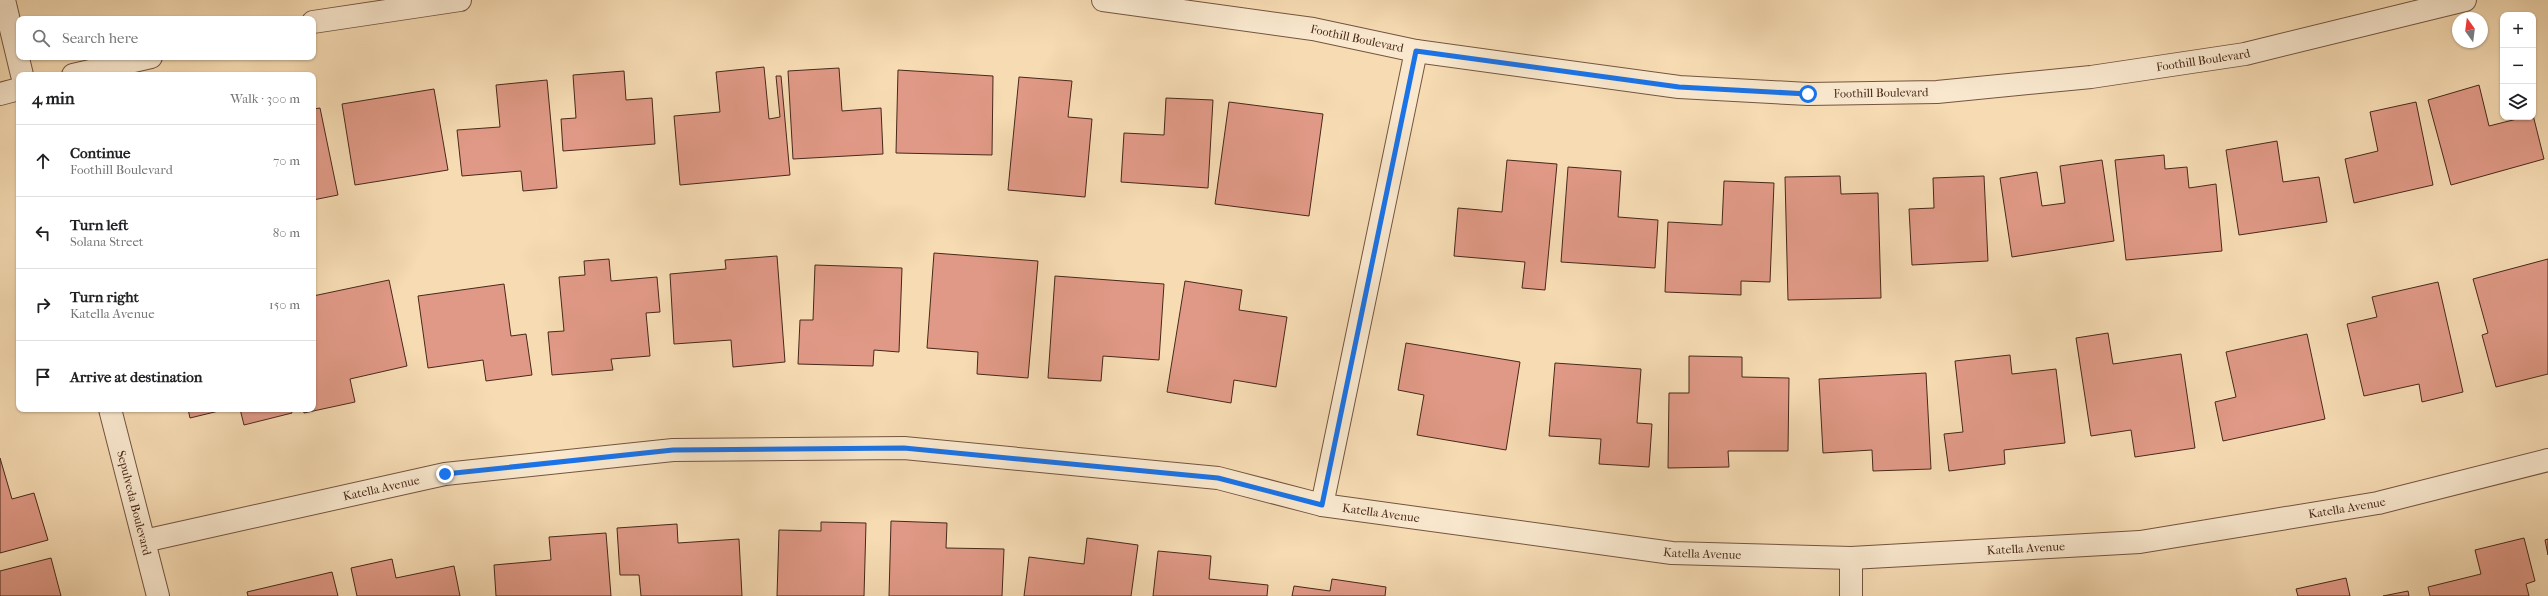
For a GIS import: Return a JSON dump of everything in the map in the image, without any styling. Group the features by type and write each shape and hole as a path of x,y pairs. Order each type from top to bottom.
{"street":[{"path":"4,0 16,50"},
{"path":"316,22 460,0"},
{"name":"Foothill Boulevard","path":"1103,0 1313,29 1416,51 1679,87 1808,94 1938,92 2091,77 2245,54 2465,0"},
{"path":"1322,505 1416,51"},
{"path":"18,60 21,72"},
{"path":"86,72 138,60"},
{"path":"0,94 16,90"},
{"name":"Sepulveda Boulevard","path":"111,412 158,596"},
{"name":"Katella Avenue","path":"144,540 445,474 673,450 904,448 1218,478 1322,505 1672,553 1851,558 2140,542 2378,503 2548,460"},
{"path":"1851,558 1851,596"}],"building":[{"path":"764,67 769,119 780,117 776,76 781,76 790,175 680,185 674,116 720,112 716,72"},
{"path":"839,68 842,111 881,108 883,154 793,159 788,71"},
{"path":"898,70 993,76 992,155 896,153"},
{"path":"624,71 626,100 652,98 655,144 563,151 561,119 576,118 573,75"},
{"path":"1019,77 1072,81 1068,117 1092,119 1085,197 1008,190"},
{"path":"547,80 557,188 523,191 521,171 462,176 457,130 500,127 496,85"},
{"path":"2479,85 2489,126 2513,120 2534,120 2544,159 2451,185 2428,100"},
{"path":"434,89 448,170 355,185 342,104"},
{"path":"1166,98 1213,100 1208,188 1121,182 1124,133 1164,135"},
{"path":"1229,102 1323,114 1309,216 1215,204"},
{"path":"2416,102 2433,185 2354,203 2345,159 2378,151 2370,112"},
{"path":"320,108 338,195 316,199 316,109"},
{"path":"2277,141 2283,182 2319,177 2327,222 2239,235 2226,150"},
{"path":"2164,155 2165,169 2187,167 2189,188 2216,184 2222,251 2126,260 2115,160"},
{"path":"1507,160 1557,164 1545,290 1522,288 1525,262 1454,256 1458,208 1502,212"},
{"path":"2102,160 2114,241 2012,257 2000,178 2037,172 2042,206 2065,203 2060,166"},
{"path":"1568,167 1621,171 1618,217 1658,220 1655,268 1561,262"},
{"path":"1840,176 1841,194 1878,193 1881,298 1788,300 1785,177"},
{"path":"1984,176 1988,261 1912,265 1909,209 1934,208 1933,178"},
{"path":"1724,181 1774,183 1770,282 1741,281 1741,295 1665,292 1668,222 1722,225"},
{"path":"934,253 1038,261 1028,378 977,374 978,352 927,348"},
{"path":"777,256 785,362 733,367 731,340 674,344 670,274 726,269 725,260"},
{"path":"609,259 611,281 657,277 660,312 646,313 650,356 611,359 613,370 552,375 548,332 564,331 559,277 585,275 584,261"},
{"path":"2548,259 2548,374 2496,387 2482,335 2488,333 2473,279"},
{"path":"815,265 902,268 899,352 874,350 873,366 798,364 800,320 813,320"},
{"path":"1055,276 1164,284 1159,360 1103,356 1101,381 1048,378"},
{"path":"389,280 407,366 350,379 355,402 316,410 316,295"},
{"path":"1185,281 1242,290 1239,310 1287,317 1276,387 1234,380 1231,403 1167,392"},
{"path":"2438,282 2463,392 2422,402 2419,384 2364,396 2347,324 2377,317 2372,297"},
{"path":"504,284 511,336 526,334 532,375 486,381 483,360 428,368 418,296"},
{"path":"2108,333 2113,364 2181,354 2195,448 2135,457 2131,430 2091,436 2076,338"},
{"path":"2307,334 2325,419 2223,441 2215,402 2236,397 2226,352"},
{"path":"1406,343 1520,362 1506,450 1417,435 1424,395 1398,390"},
{"path":"2010,355 2012,374 2056,369 2065,443 2004,450 2005,464 1949,471 1944,434 1963,432 1955,361"},
{"path":"1689,356 1742,357 1742,377 1789,378 1788,451 1728,451 1729,467 1668,468 1669,393 1689,393"},
{"path":"1555,363 1641,369 1637,423 1652,424 1649,467 1599,464 1601,439 1549,436"},
{"path":"1926,373 1931,469 1873,471 1872,450 1823,453 1819,379"},
{"path":"189,412 215,412 190,418"},
{"path":"241,412 292,412 292,413 244,425"},
{"path":"0,458 12,499 34,493 48,540 0,553"},
{"path":"891,521 947,523 946,548 1004,549 1002,596 889,596"},
{"path":"821,522 866,523 864,596 777,596 779,530 821,531"},
{"path":"677,524 678,543 739,539 742,596 641,596 639,575 620,575 617,528"},
{"path":"606,533 611,596 496,596 494,565 551,560 549,537"},
{"path":"1087,538 1138,545 1131,596 1024,596 1029,557 1084,564"},
{"path":"2524,538 2535,581 2526,584 2529,596 2430,596 2428,587 2481,574 2475,550"},
{"path":"2548,539 2548,555 2545,540"},
{"path":"1158,551 1211,556 1209,579 1268,585 1267,596 1153,596"},
{"path":"51,558 61,596 0,596 0,571"},
{"path":"392,559 396,578 454,566 460,596 357,596 351,568"},
{"path":"332,572 338,596 248,596 247,592"},
{"path":"2346,578 2350,596 2298,596 2296,589"},
{"path":"1332,579 1386,587 1385,596 1292,596 1294,586 1330,591"},
{"path":"2408,591 2409,596 2383,596"}],"route":[{"path":"445,474 673,450 904,448 1218,478 1322,505 1416,51 1679,87 1808,94"}]}
